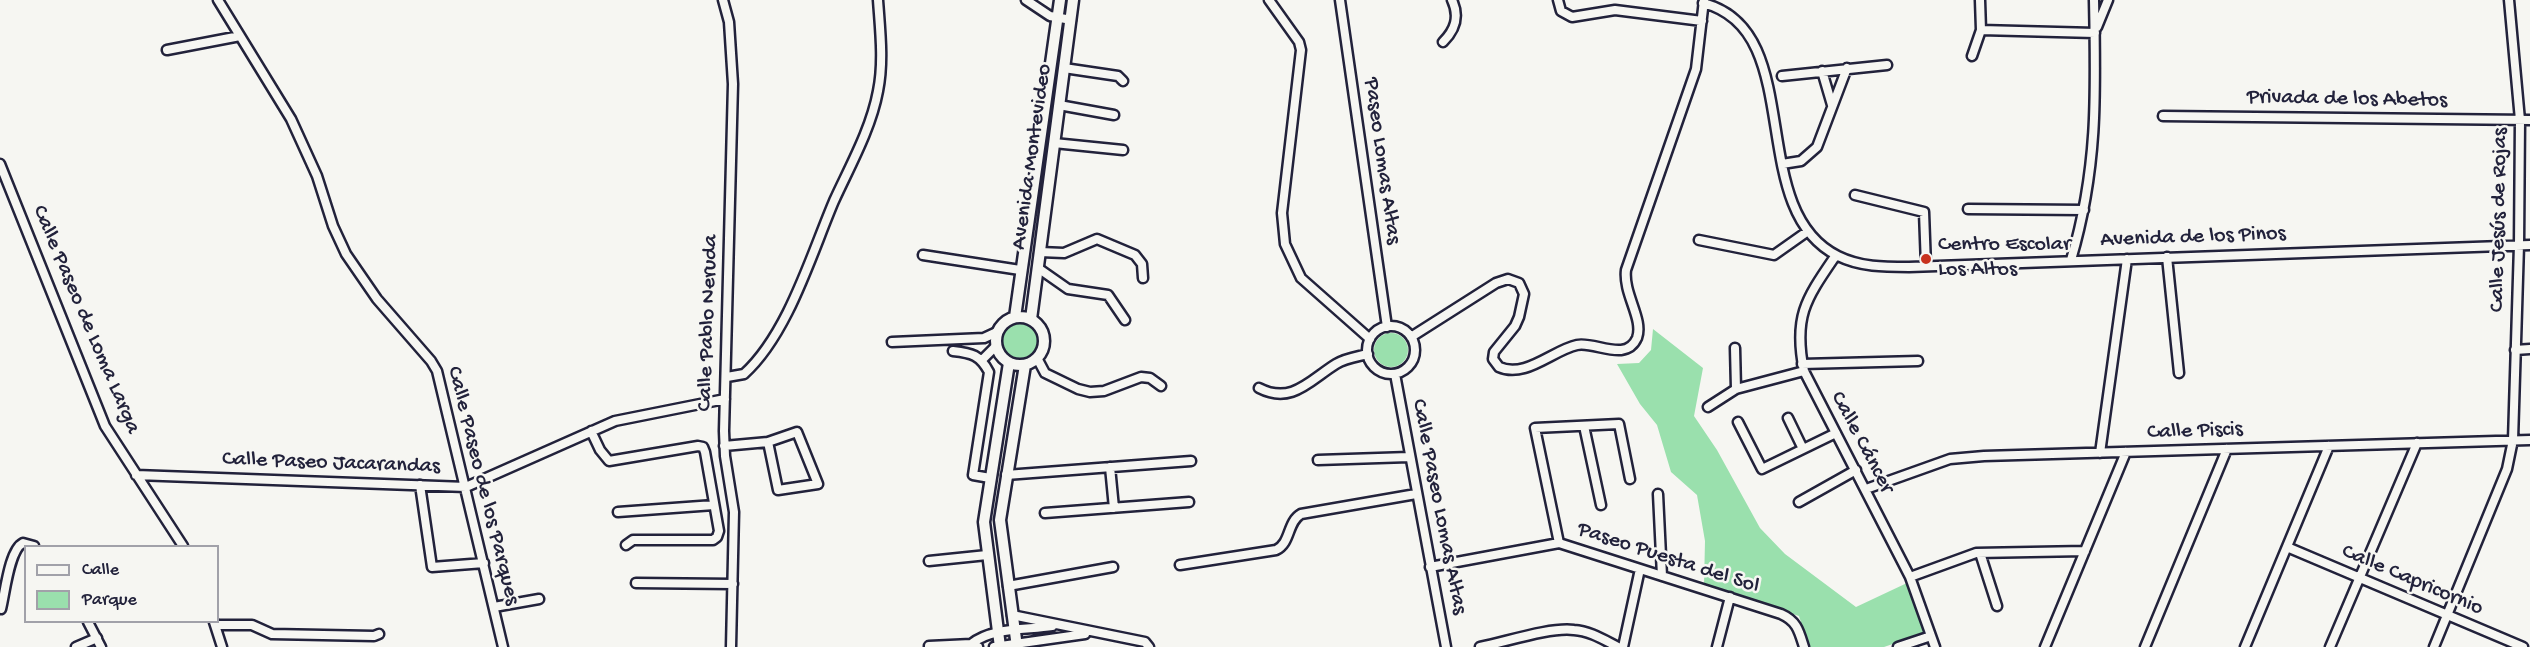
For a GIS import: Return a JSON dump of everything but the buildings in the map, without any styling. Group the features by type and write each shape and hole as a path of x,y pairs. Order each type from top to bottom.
{"street":[{"name":"Calle Paseo de los Parques","path":"218,0 291,119 317,176 333,226 346,254 377,299 437,371 503,647"},
{"name":"Calle Pablo Neruda","path":"723,0 729,22 733,84 724,446 734,512 731,647"},
{"path":"727,377 744,374 768,345 805,273 856,153 878,92 880,69 878,0"},
{"path":"1026,0 1042,12 1071,20"},
{"name":"Avenida Montevideo","path":"1015,317 1060,0"},
{"name":"Avenida Montevideo","path":"1031,319 1073,0"},
{"path":"1269,0 1299,42 1301,51 1282,213 1285,244 1301,278 1370,339"},
{"name":"Paseo Lomas Altas","path":"1340,0 1387,327"},
{"path":"1443,42 1455,23 1455,9 1452,0"},
{"path":"1558,0 1561,11 1572,17 1615,10 1702,21"},
{"path":"1972,56 1981,30 1980,0"},
{"path":"2071,260 2084,210 2096,109 2094,0"},
{"path":"2095,33 2108,0"},
{"name":"Calle Jesús de Rojas","path":"2434,647 2507,469 2513,440 2520,120 2509,0"},
{"path":"1411,337 1496,283 1508,279 1519,283 1524,294 1515,326 1494,352 1493,359 1499,368 1516,370 1576,345 1615,350 1625,349 1634,342 1639,325 1626,287 1626,270 1694,77 1699,59 1703,2"},
{"name":"Avenida de los Pinos","path":"1703,2 1732,17 1746,31 1755,46 1762,66 1788,191 1797,215 1808,231 1836,255 1876,267 2530,245"},
{"path":"1981,30 2095,33"},
{"path":"167,50 240,36"},
{"path":"1782,76 1887,65"},
{"path":"1064,68 1118,76 1123,81"},
{"path":"1782,164 1801,161 1816,147 1847,68"},
{"path":"1822,71 1832,105"},
{"path":"1059,105 1114,115"},
{"name":"Privada de los Abetos","path":"2163,116 2530,120"},
{"path":"1054,143 1124,150"},
{"name":"Calle Paseo de Loma Larga","path":"0,164 87,375 105,426 182,545"},
{"path":"1855,195 1924,212 1926,266"},
{"path":"1968,209 2084,210"},
{"path":"1699,240 1774,255 1808,231"},
{"path":"1040,252 1064,253 1096,239 1135,255 1142,264 1143,278"},
{"path":"923,255 1020,270"},
{"name":"Calle Cáncer","path":"1836,255 1805,305 1799,337 1803,367 1910,576 1931,636 1932,646"},
{"path":"2167,257 2179,373"},
{"path":"2100,453 2127,259"},
{"path":"1038,268 1068,289 1108,295 1125,320"},
{"path":"892,342 984,338 997,332 1004,322 1015,317 1031,319 1042,330 1044,337 1042,352 1038,358 1025,365 1009,363 1003,359 996,346 997,332"},
{"path":"1387,327 1400,328 1411,337 1414,344 1413,360 1409,367 1395,374 1387,374 1374,368 1368,354 1370,339 1374,333 1387,327"},
{"path":"982,360 996,346"},
{"path":"1735,348 1736,389"},
{"path":"2515,350 2530,349"},
{"path":"953,351 973,353 982,360 989,372 973,475 990,478"},
{"path":"1259,388 1279,395 1292,392 1343,360 1368,354"},
{"path":"1038,358 1045,373 1078,389 1104,391 1141,377 1150,378 1161,386"},
{"path":"1708,406 1736,389 1803,367 1918,361"},
{"path":"1000,647 984,522 1009,363"},
{"path":"1017,646 1000,520 1025,365"},
{"name":"Calle Paseo Lomas Altas","path":"1395,374 1446,647"},
{"name":"Calle Paseo Jacarandas","path":"136,475 466,487 615,421 725,399"},
{"path":"1788,418 1803,449"},
{"path":"1738,422 1762,469 1836,433"},
{"path":"1560,543 1535,428 1618,424 1630,479"},
{"path":"1584,426 1601,505"},
{"path":"591,431 600,450 609,461 703,447 719,531 717,537 713,540 633,540 626,544"},
{"path":"724,446 768,441 797,432 818,484 778,490 768,441"},
{"name":"Calle Piscis","path":"1866,489 1950,459 2530,440"},
{"path":"2330,647 2417,443"},
{"path":"2245,647 2330,446"},
{"path":"2145,647 2227,449"},
{"path":"2045,647 2126,452"},
{"path":"1318,460 1409,457"},
{"path":"1006,475 1191,461"},
{"path":"1110,467 1114,508"},
{"path":"1799,502 1856,470"},
{"path":"420,485 432,567 484,563"},
{"path":"1180,565 1276,550 1285,542 1294,518 1301,514 1416,494"},
{"path":"1658,494 1662,576"},
{"path":"1045,513 1189,502"},
{"path":"618,512 714,505"},
{"path":"1,609 13,557 18,546 23,543 30,545"},
{"name":"Paseo Puesta del Sol","path":"1430,567 1560,543 1730,597 1791,619 1798,627 1804,647"},
{"name":"Calle Capricornio","path":"2287,547 2523,647"},
{"path":"1910,576 1980,553 2085,551"},
{"path":"1980,553 1997,606"},
{"path":"929,561 987,555"},
{"path":"1008,586 1113,567"},
{"path":"1623,647 1640,569"},
{"path":"636,584 733,584"},
{"path":"1716,647 1730,597"},
{"path":"494,607 539,599"},
{"path":"1012,615 1145,642 1149,647"},
{"path":"89,623 101,647"},
{"path":"222,647 215,623 252,625 272,634 374,636 379,634"},
{"path":"929,646 974,645 978,638 998,633 1059,625"},
{"path":"1480,647 1555,631 1574,630 1593,635 1618,647"},
{"path":"994,647 1017,646 1092,633"},
{"path":"1898,647 1931,636"},
{"path":"1046,647 1064,637"},
{"path":"76,647 97,638"}],"green space":[{"path":"1020,318 1036,325 1043,341 1036,357 1020,364 1004,357 997,341 1004,325"},
{"path":"1653,329 1703,368 1694,416 1717,450 1760,528 1785,554 1856,607 1907,583 1925,633 1884,647 1809,647 1799,616 1704,585 1705,541 1697,495 1671,472 1657,425 1640,404 1617,364 1639,363 1651,350"},
{"path":"1391,333 1403,338 1408,350 1403,362 1391,367 1379,362 1374,350 1379,338"}],"place":[{"name":"Centro Escolar Los Altos","path":"1926,259"}]}
